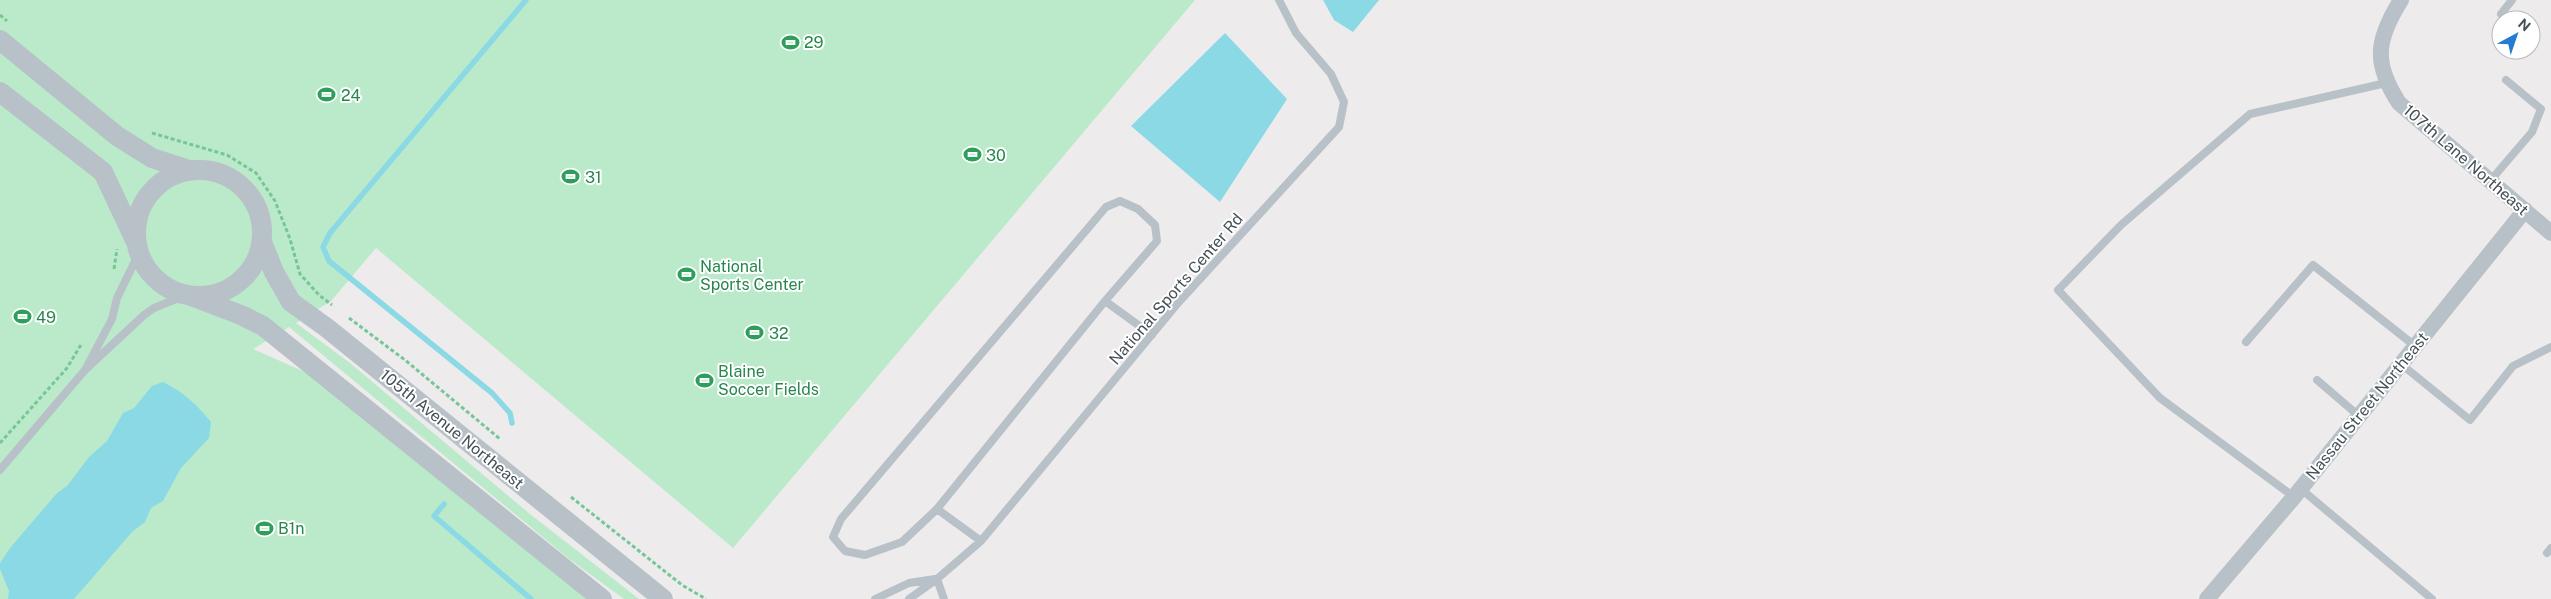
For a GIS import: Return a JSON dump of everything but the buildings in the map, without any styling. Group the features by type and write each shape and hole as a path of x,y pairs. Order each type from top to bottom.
{"street":[{"path":"2386,83 2380,47 2386,24 2401,0"},
{"name":"105th Avenue Northeast","path":"7,34 117,136 152,158 189,170 213,171 234,180 251,197 260,218 262,242 274,272 291,302 327,328 663,599"},
{"name":"107th Lane Northeast","path":"2386,83 2399,103 2551,233"},
{"path":"0,92 103,172 152,276 168,288 241,315 262,326 602,599"},
{"name":"105th Avenue Northeast","path":"138,247 136,222 143,203 154,188 171,176 189,170"},
{"name":"Nassau Street Northeast","path":"2207,599 2298,493 2525,210"},
{"name":"105th Avenue Northeast","path":"188,295 207,296 227,290 244,278 256,261 262,242"}],"lane":[{"name":"National Sports Center Rd","path":"909,599 937,579 981,541 1152,335 1339,127 1344,102 1331,74 1296,33 1279,0"},
{"path":"2504,10 2512,0"},
{"path":"2490,181 2532,132 2541,109 2506,80"},
{"path":"2386,83 2250,114 2121,225 2058,290 2160,398 2298,493 2432,599"},
{"path":"1120,201 1138,209 1155,225 1157,241 1105,301 937,509 902,542 865,555 845,551 833,536 841,519 1106,207 1120,201"},
{"path":"85,370 112,319 117,298 138,247"},
{"path":"2246,342 2313,265 2415,346"},
{"path":"0,470 85,370 144,315 154,308 188,295"},
{"path":"1105,301 1152,335"},
{"path":"2401,364 2470,420 2513,366 2551,347"},
{"path":"2317,380 2359,416"},
{"path":"937,509 981,541"},
{"path":"875,599 909,583 937,579 944,599"}],"path":[{"path":"0,15 7,34"},
{"path":"146,131 228,155 256,172 275,201 290,239 300,274 319,295 334,306"},
{"path":"114,273 118,257 116,240"},
{"path":"341,312 405,360 504,443"},
{"path":"0,443 67,368 84,341"},
{"path":"566,492 682,585 706,599"}],"green space":[{"name":"National Sports Center","path":"0,0 1195,0 733,548 376,248 331,301 296,323 350,363 530,514 639,599 624,599 568,558 289,327 253,349 344,389 601,599 0,599"}],"water":[{"path":"1323,0 1379,0 1353,32 1334,20"},
{"path":"1225,33 1287,99 1220,202 1131,126"},
{"path":"163,382 190,399 211,422 209,438 181,468 163,501 151,508 145,522 132,532 74,599 8,599 9,591 0,569 0,563 10,548 57,493 67,486 89,457 107,441 123,413 134,408 152,386"}],"waterway":[{"path":"512,423 510,413 492,393 329,261 323,247 330,233 526,0"},
{"path":"444,504 434,516 531,599"}],"place":[{"name":"29","path":"790,42"},
{"name":"24","path":"327,95"},
{"name":"30","path":"972,155"},
{"name":"31","path":"571,177"},
{"name":"National Sports Center","path":"686,275"},
{"name":"49","path":"22,317"},
{"name":"32","path":"755,333"},
{"name":"Blaine Soccer Fields","path":"704,380"},
{"name":"B1n","path":"264,528"}]}
